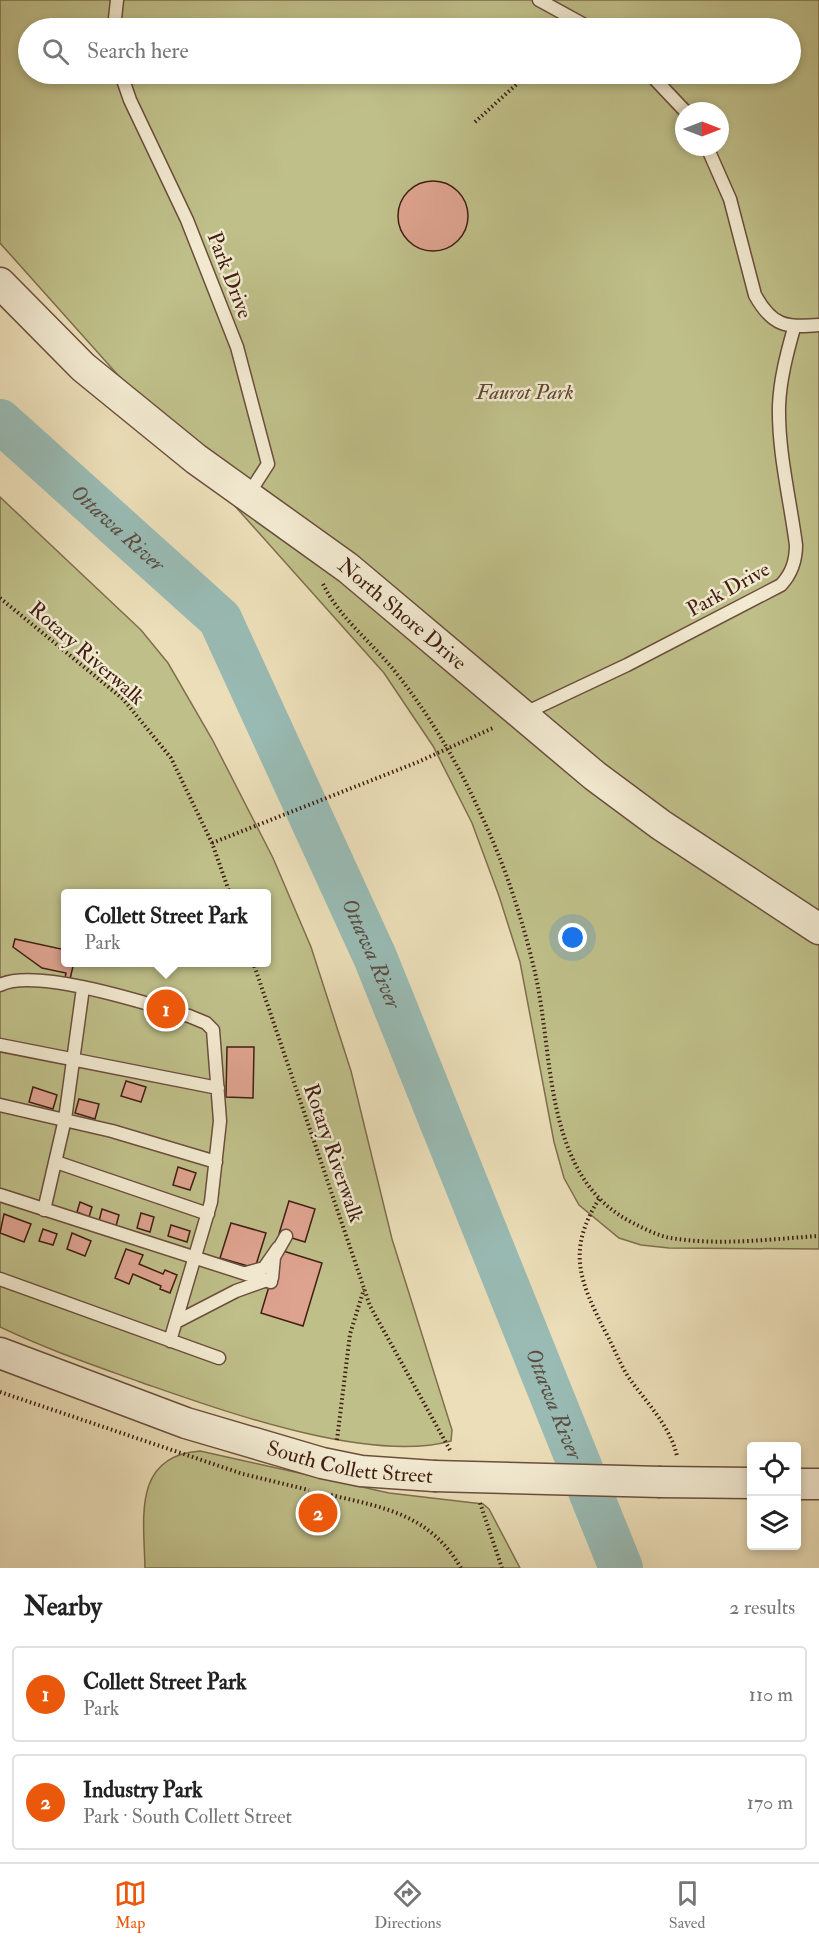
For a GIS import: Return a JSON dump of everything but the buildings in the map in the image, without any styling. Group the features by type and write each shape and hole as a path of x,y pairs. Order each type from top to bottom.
{"street":[{"name":"North Shore Drive","path":"0,283 83,367 196,459 313,542 437,640 595,776 661,825 819,929"},
{"name":"South Collett Street","path":"0,1353 186,1423 361,1471 434,1476 670,1474 747,1482"},
{"path":"801,1484 819,1484"}],"lane":[{"path":"115,18 117,0"},
{"path":"539,0 572,18"},
{"name":"Park Drive","path":"124,84 187,220 237,347 268,464 248,495"},
{"path":"659,84 676,102"},
{"path":"711,156 730,199 755,295 774,320 794,328 819,325"},
{"name":"Park Drive","path":"522,715 638,659 781,585 789,577 796,557 796,545 783,455 779,407 784,362 794,328"},
{"path":"0,986 17,980 83,988 139,1001 206,1023 213,1030 216,1043 220,1121 216,1162 208,1214 170,1341"},
{"path":"45,1210 65,1119 83,988"},
{"path":"0,1045 218,1088"},
{"path":"0,1105 65,1119 216,1162"},
{"path":"56,1162 208,1214"},
{"path":"0,1195 196,1259 270,1280"},
{"path":"239,1272 259,1272 286,1236"},
{"path":"270,1280 278,1248"},
{"path":"0,1279 219,1358"},
{"path":"176,1322 256,1282 270,1280"}],"path":[{"path":"475,122 517,84"},
{"path":"313,542 320,577 329,596 429,716 484,820 521,923 536,977 554,1092 566,1144 580,1178 618,1216 670,1238 754,1240 819,1236"},
{"name":"Rotary Riverwalk","path":"0,598 123,699 171,758 212,843 228,889"},
{"path":"212,843 418,762 522,715"},
{"name":"Rotary Riverwalk","path":"254,967 370,1306 394,1350"},
{"path":"599,1199 588,1217 579,1243 579,1260 583,1280 592,1306 627,1375 668,1431 670,1474"},
{"path":"364,1288 350,1334 334,1465 328,1494 394,1511 415,1520 450,1551 460,1568"},
{"path":"0,1392 243,1474 317,1492"}],"green space":[{"name":"Faurot Park","path":"0,0 819,0 819,1249 669,1248 641,1245 619,1238 579,1205 564,1178 554,1142 520,962 472,823 433,746 384,673 0,243"},
{"path":"0,497 141,630 168,663 212,739 273,858 311,947 351,1071 392,1239 452,1430 451,1441 417,1446 379,1445 337,1440 295,1431 211,1406 52,1350 0,1327"},
{"path":"200,1451 389,1493 483,1504 489,1509 520,1568 145,1568 144,1511 152,1477 163,1464 178,1455"}],"waterway":[{"name":"Ottawa River","path":"0,421 220,619 375,957 621,1568"}],"place":[{"name":"Collett Street Park","path":"166,1009"},
{"name":"Industry Park","path":"318,1513"}]}
